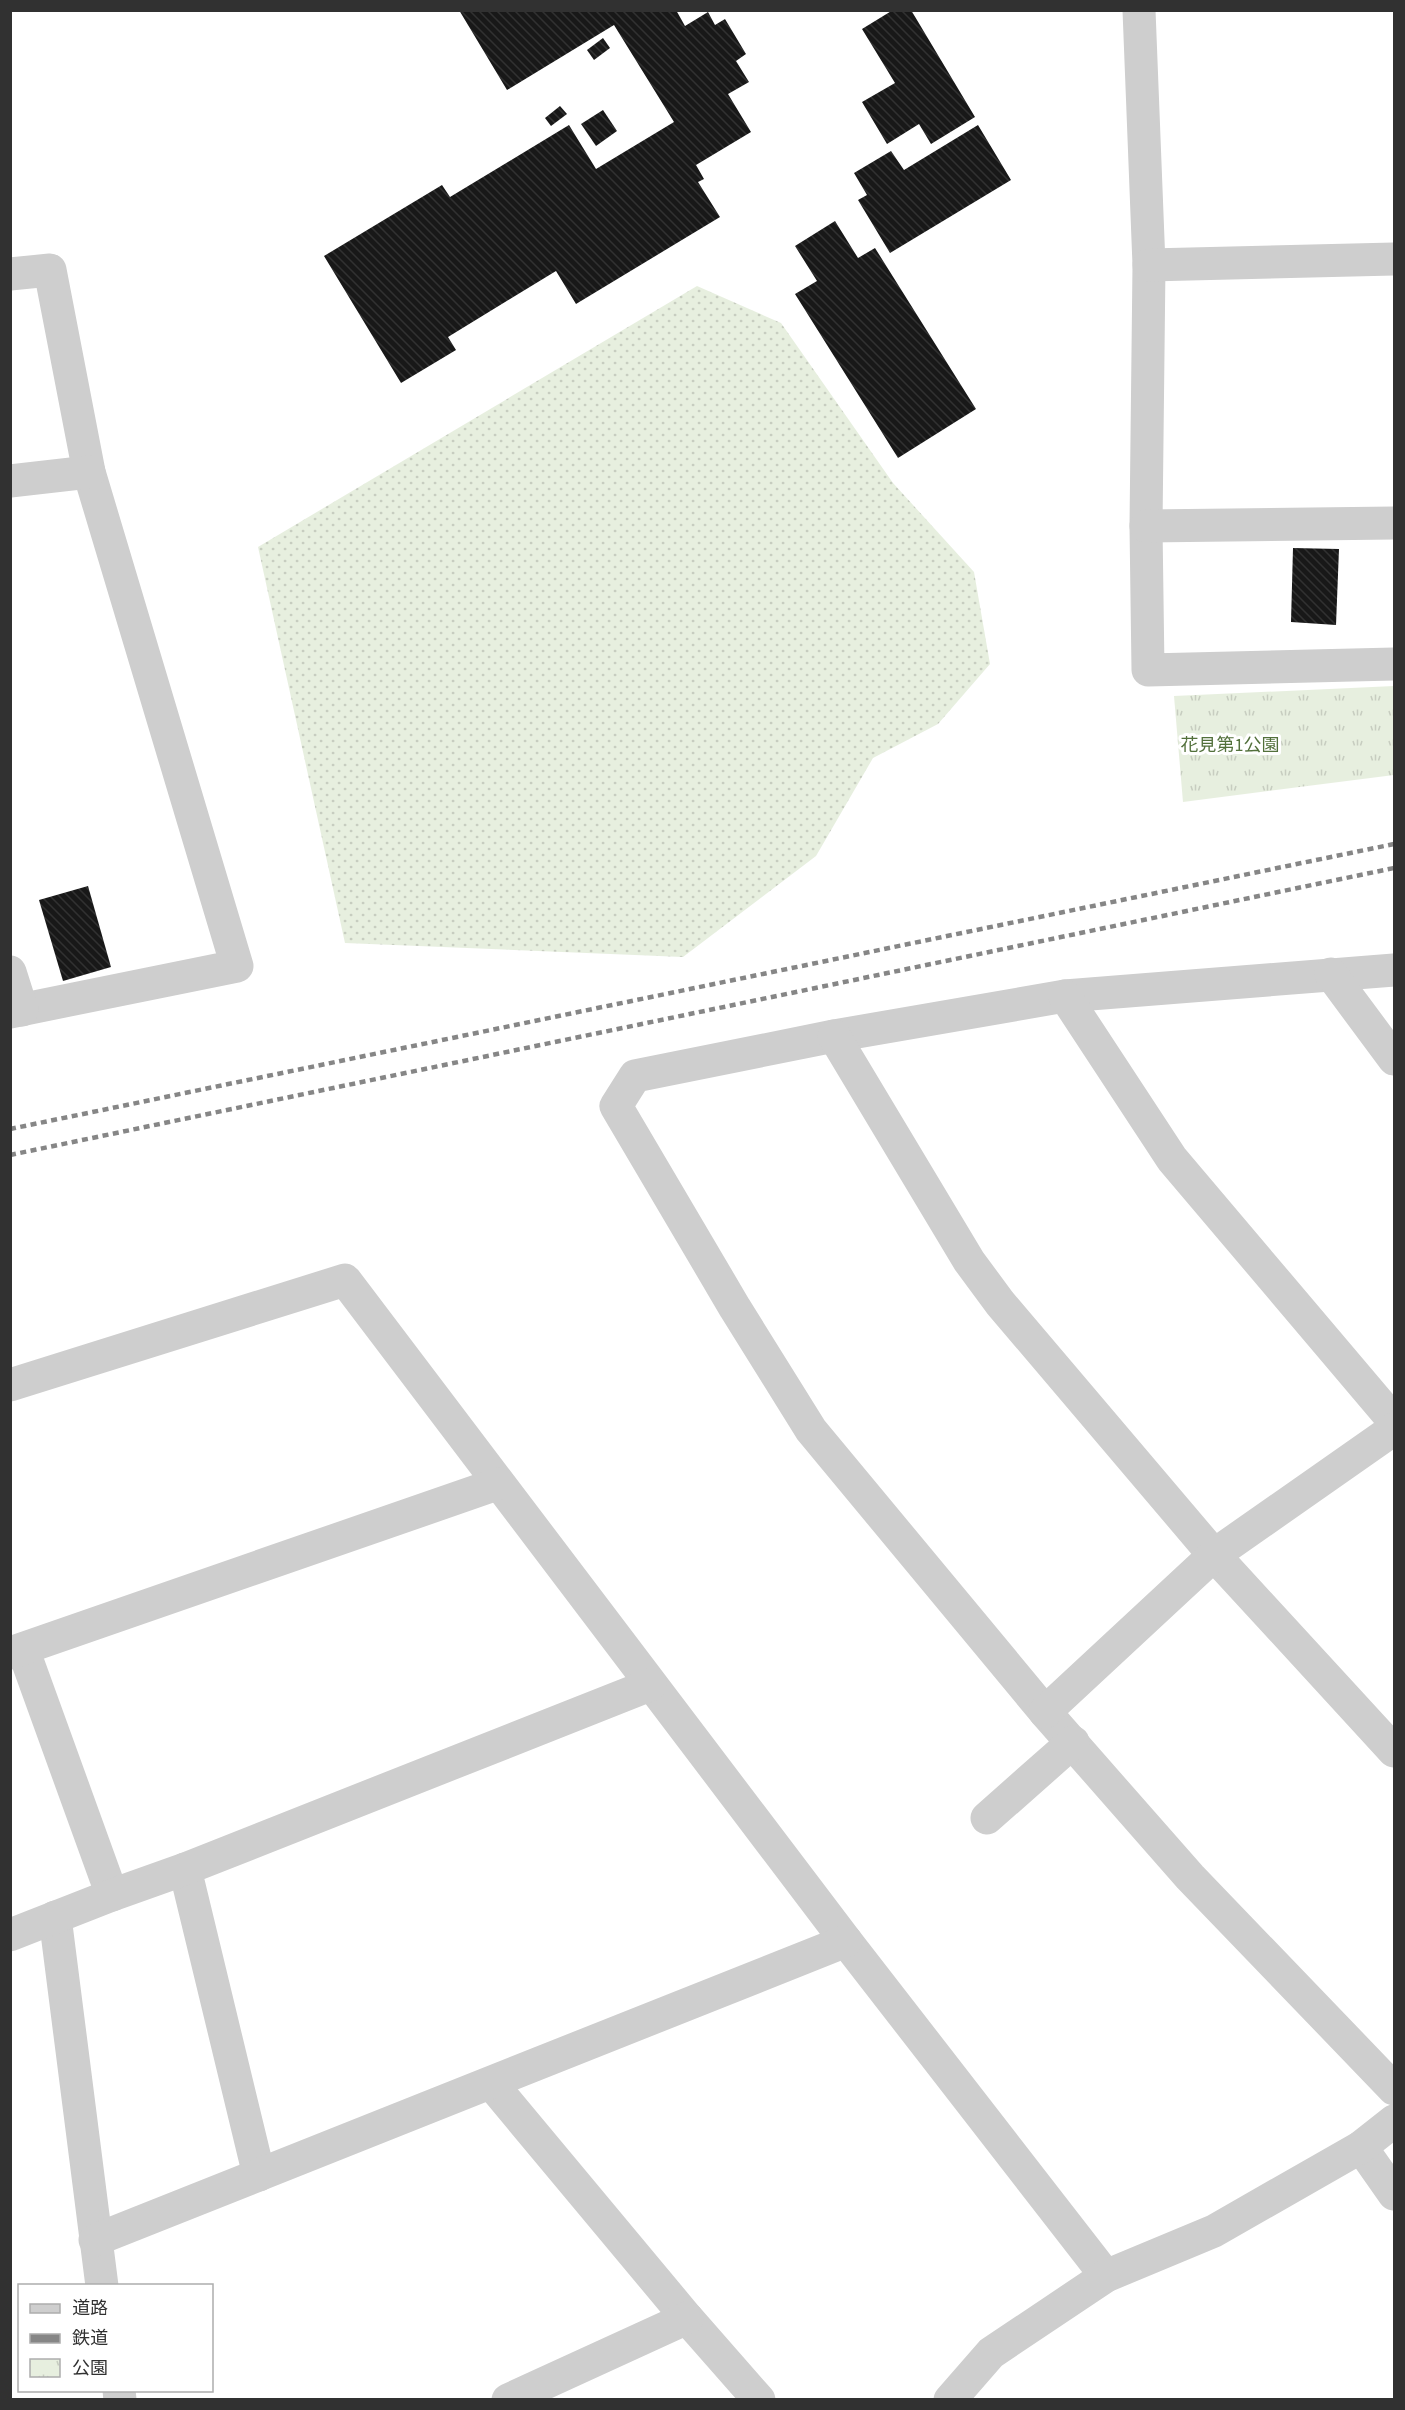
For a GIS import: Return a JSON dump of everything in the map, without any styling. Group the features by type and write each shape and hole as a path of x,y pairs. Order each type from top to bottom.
{"street":[{"path":"1139,10 1149,265 1146,526 1148,670 1395,664"},
{"path":"1149,265 1395,259"},
{"path":"10,274 50,270 89,472 237,966 16,1011 10,972"},
{"path":"10,481 89,472"},
{"path":"1146,526 1395,523"},
{"path":"1395,970 1065,996 834,1036 635,1076 616,1106 735,1308 811,1430 1045,1712 1190,1877 1395,2089"},
{"path":"1331,974 1395,1059"},
{"path":"1065,996 1172,1159 1395,1421"},
{"path":"834,1036 969,1261 1000,1303 1214,1555 1395,1751"},
{"path":"10,1385 345,1280 650,1685 1106,2276"},
{"path":"1045,1712 1214,1555 1395,1429"},
{"path":"112,1895 17,1651 497,1484"},
{"path":"10,1935 185,1869 650,1685"},
{"path":"987,1818 1073,1742"},
{"path":"185,1869 259,2175"},
{"path":"56,1917 102,2284"},
{"path":"95,2240 846,1941"},
{"path":"491,2083 687,2318 759,2400"},
{"path":"950,2400 991,2353 1106,2276 1214,2231 1361,2147 1395,2121"},
{"path":"1361,2147 1395,2194"},
{"path":"508,2400 687,2318"}],"green space":[{"path":"697,286 781,323 893,483 974,572 990,664 938,724 873,758 816,856 683,957 345,943 258,547"},
{"name":"花見第1公園","path":"1394,686 1394,775 1183,802 1174,696"}],"building":[{"path":"459,10 676,10 685,26 708,12 715,25 725,19 746,54 736,61 749,82 728,94 751,132 696,165 704,179 698,182 720,217 576,304 556,271 448,337 456,350 401,383 324,256 442,185 450,197 569,125 596,169 674,122 614,25 507,90"},
{"path":"893,10 911,10 975,117 931,144 919,124 887,144 862,102 895,83 862,29"},
{"path":"603,38 610,48 594,60 587,50"},
{"path":"560,106 567,114 551,126 545,118"},
{"path":"603,110 617,131 596,146 581,124"},
{"path":"978,125 1011,180 890,253 858,200 867,195 854,173 891,151 904,170"},
{"path":"835,221 858,258 875,248 976,409 898,458 795,294 817,281 795,246"},
{"path":"1293,548 1339,549 1336,625 1291,622"},
{"path":"88,886 111,967 63,981 39,900"}],"railway":[{"path":"10,1129 1394,844"},
{"path":"10,1155 1394,868"}]}
